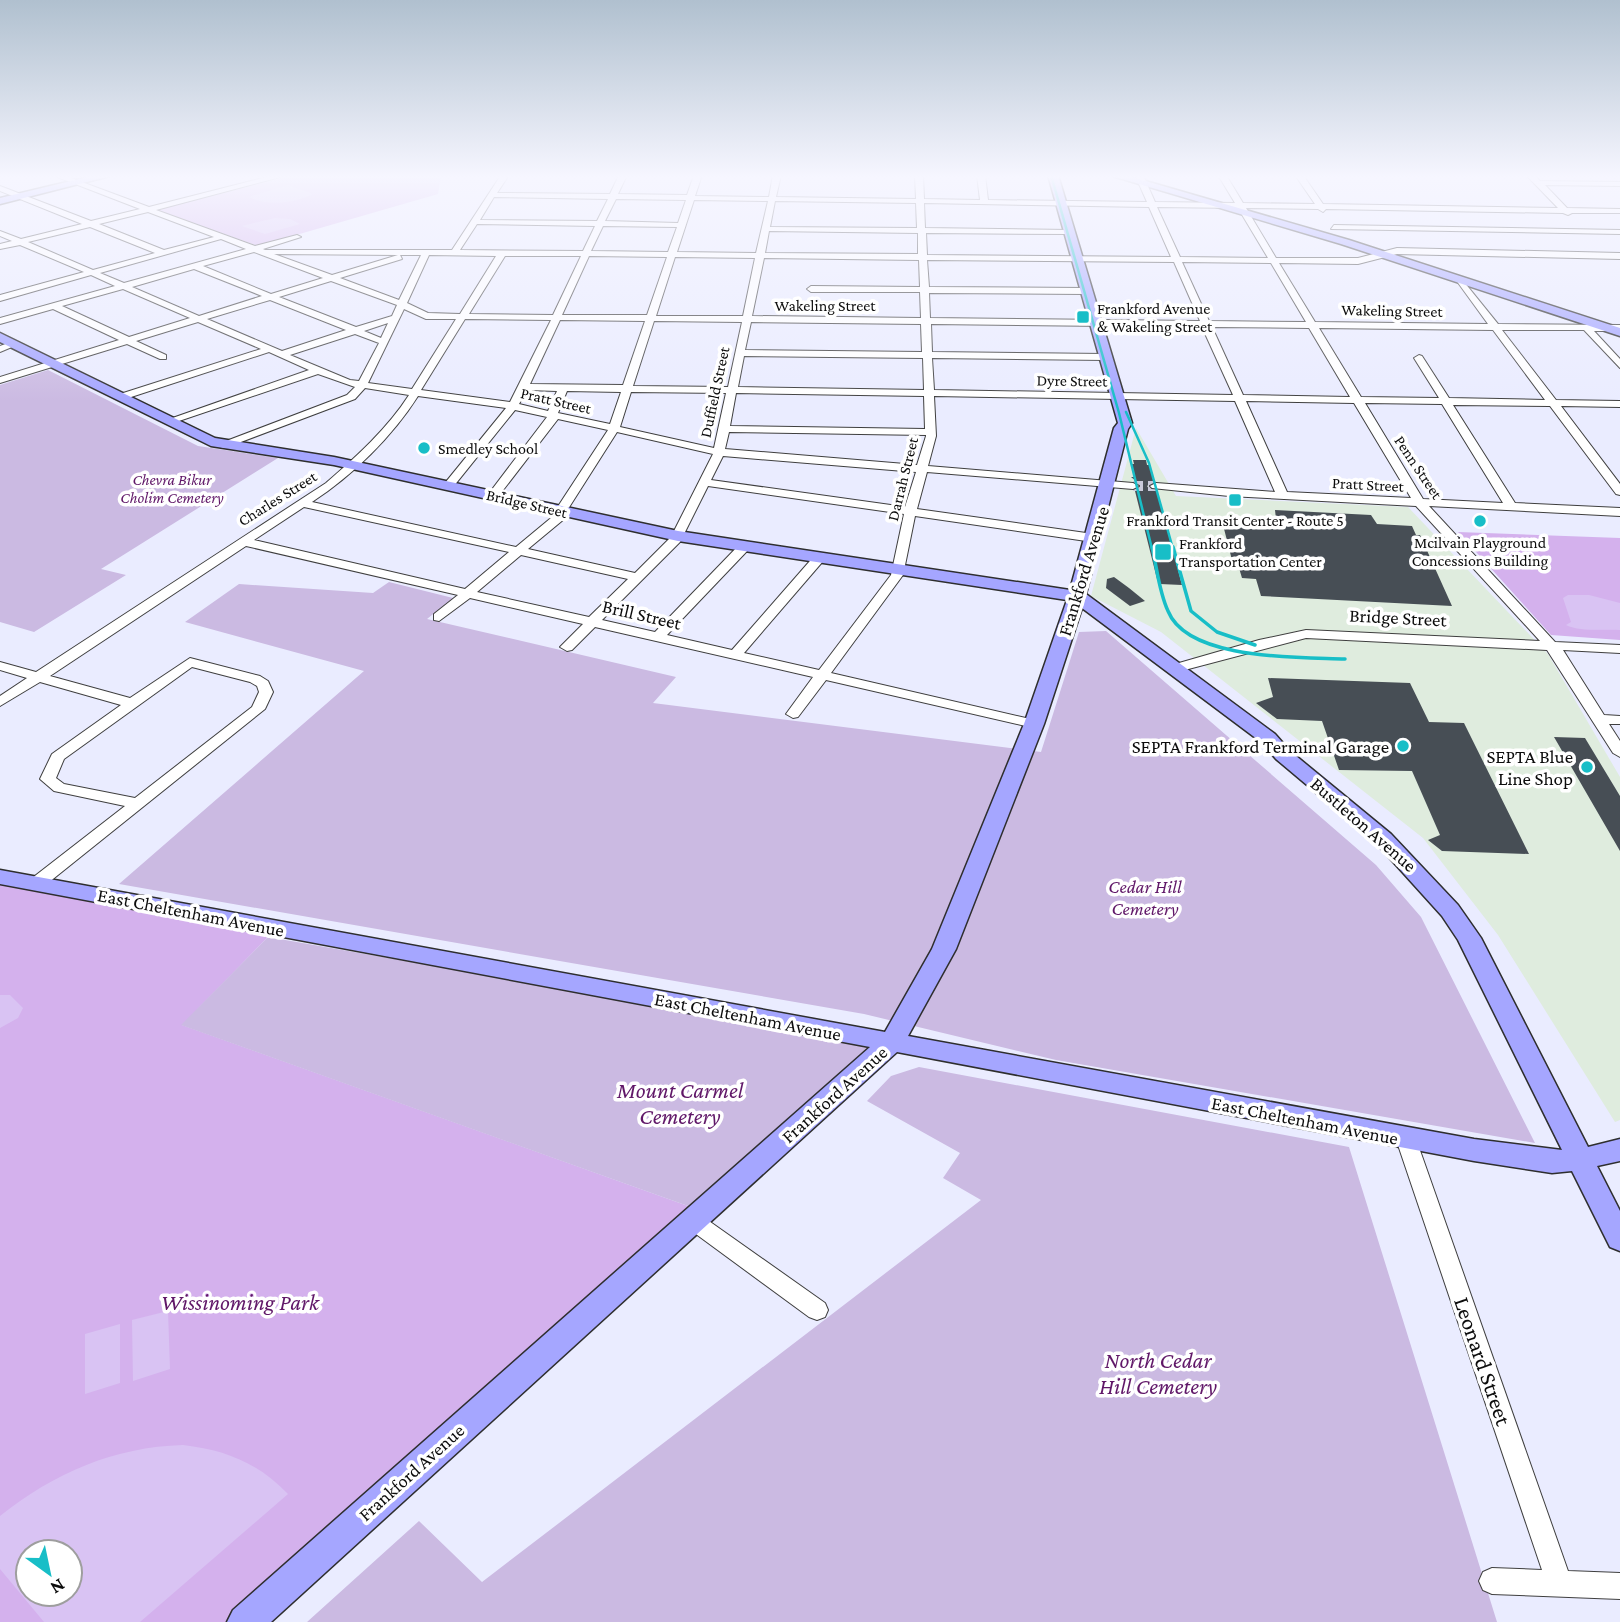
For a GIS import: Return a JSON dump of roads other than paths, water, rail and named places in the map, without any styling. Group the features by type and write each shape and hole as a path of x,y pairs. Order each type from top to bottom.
{"main road":[{"name":"Frankford Avenue","path":"245,1622 892,1042 944,948 1034,724 1077,596 1121,428 1125,423 1075,251"},
{"path":"1373,251 1616,329"},
{"name":"Bridge Street","path":"0,337 211,442 353,465 678,536 1077,596"},
{"name":"Bustleton Avenue","path":"1077,596 1268,738 1283,755 1396,848 1453,912 1469,938 1620,1239"},
{"path":"1068,622 1118,626"},
{"name":"East Cheltenham Avenue","path":"0,877 1406,1139 1552,1162 1580,1160 1620,1150"}],"street":[{"name":"Pratt Street","path":"40,251 348,383 513,406 719,452 1133,486"},
{"path":"157,251 163,253"},
{"path":"0,298 171,251"},
{"path":"0,321 250,251"},
{"name":"Wakeling Street","path":"255,251 402,304 426,316 1616,329"},
{"path":"290,251 1358,261 1397,251 1618,257"},
{"path":"449,485 513,406 588,251"},
{"path":"439,617 563,512 614,429 674,251"},
{"name":"Duffield Street","path":"567,647 678,536 719,452 760,251"},
{"name":"Darrah Street","path":"793,714 900,570 910,512 930,432 922,251"},
{"path":"1173,251 1283,496"},
{"name":"Penn Street","path":"1267,251 1419,502 1559,654 1620,753"},
{"path":"1351,251 1358,261"},
{"path":"0,380 415,253"},
{"path":"225,445 351,397 362,385 426,253"},
{"name":"Charles Street","path":"0,702 330,485 353,465 404,410 416,393 502,253"},
{"path":"194,266 384,342"},
{"path":"1460,280 1620,492"},
{"path":"0,284 18,293"},
{"path":"811,289 1086,291"},
{"path":"54,306 163,357"},
{"path":"282,354 394,318"},
{"path":"1586,327 1620,365"},
{"path":"0,349 14,344"},
{"path":"121,397 270,349"},
{"path":"740,353 1105,357"},
{"path":"1419,358 1511,507"},
{"path":"169,421 319,370"},
{"name":"Dyre Street","path":"524,387 1620,404"},
{"path":"493,496 553,419 551,415 563,388"},
{"path":"725,429 930,432"},
{"path":"704,482 1093,538"},
{"name":"Pratt Street","path":"1156,486 1283,496 1620,512"},
{"path":"302,503 637,577"},
{"name":"Brill Street","path":"242,541 1034,724"},
{"path":"657,638 745,546"},
{"path":"735,656 820,557"},
{"name":"Bridge Street","path":"1177,668 1306,634 1620,649"},
{"path":"37,883 259,707 267,692 263,684 255,679 190,662 62,754 48,774 52,784 59,788 137,803"},
{"path":"0,666 131,703"},
{"path":"1598,719 1620,720"},
{"name":"Leonard Street","path":"1406,1139 1560,1584"},
{"path":"692,1220 817,1310"},
{"path":"1492,1581 1620,1586"}],"tunnel":[{"path":"1133,486 1156,486"}],"railway":[{"path":"1073,251 1119,413 1152,549"},
{"path":"1126,412 1149,463 1173,549"},
{"path":"1152,547 1160,588 1168,611 1180,627 1198,639 1221,648 1247,653 1345,659"},
{"path":"1173,547 1191,611 1217,632 1255,645"}],"place":[{"name":"Frankford Avenue & Wakeling Street","path":"1083,317"},
{"name":"Smedley School","path":"424,448"},
{"name":"Frankford Transit Center - Route 5","path":"1235,500"},
{"name":"Mcilvain Playground Concessions Building","path":"1480,521"},
{"name":"Frankford Transportation Center","path":"1163,552"},
{"name":"SEPTA Frankford Terminal Garage","path":"1403,746"},
{"name":"SEPTA Blue Line Shop","path":"1587,767"}],"park label":[{"name":"Chevra Bikur Cholim Cemetery","path":"172,488"},
{"name":"Cedar Hill Cemetery","path":"1145,897"},
{"name":"Mount Carmel Cemetery","path":"680,1103"},
{"name":"Wissinoming Park","path":"240,1302"},
{"name":"North Cedar Hill Cemetery","path":"1158,1373"}]}
